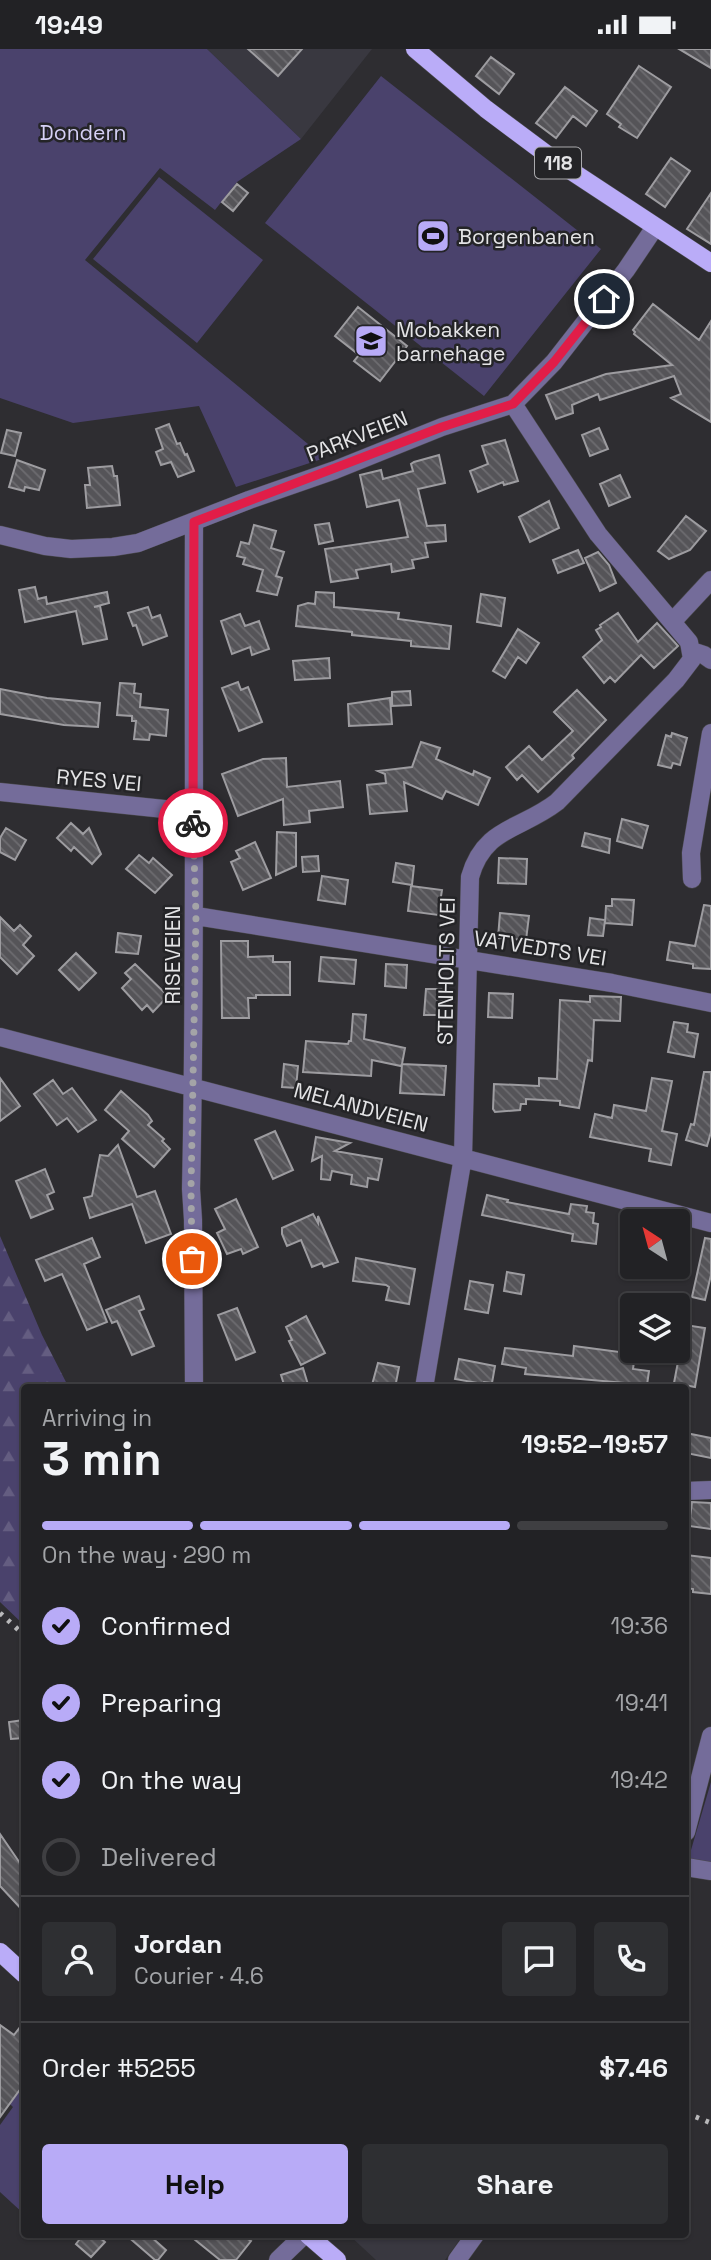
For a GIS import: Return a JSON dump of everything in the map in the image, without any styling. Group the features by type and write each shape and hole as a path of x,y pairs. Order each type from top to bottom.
{"main road":[{"name":"118","path":"415,49 486,109 553,159 711,263"},
{"path":"0,1952 21,1971"},
{"path":"310,2238 337,2260"}],"street":[{"name":"PARKVEIEN","path":"0,535 46,547 97,548 138,543 442,427 513,404 554,362 598,307 655,227"},
{"path":"513,404 598,534 673,621 689,642 692,651 711,660"},
{"name":"RISEVEIEN","path":"194,522 193,812 196,916 191,1189 194,1384"},
{"path":"673,621 711,580"},
{"name":"STENHOLTS VEI","path":"425,1384 463,1157 471,877 479,853 493,839 542,813 558,801 676,680 692,659 692,651"},
{"path":"692,879 691,853 711,733"},
{"name":"RYES VEI","path":"0,792 193,812"},
{"name":"VATVEDTS VEI","path":"196,916 612,983 711,1003"},
{"name":"MELANDVEIEN","path":"0,1037 711,1223"},
{"path":"689,1491 711,1490"},
{"path":"689,1821 711,1736"},
{"path":"689,1768 706,1759"},
{"path":"689,1867 711,1871"},
{"path":"278,2260 303,2238"},
{"path":"457,2260 473,2238"}],"shaded area":[{"path":"207,49 372,49 301,139"},
{"path":"352,2238 461,2238 445,2260 376,2260"}],"green space":[{"name":"Dondern","path":"0,49 207,49 301,139 237,182 215,210 160,168 85,260 325,458 236,487 199,406 73,423 0,398"},
{"name":"Borgenbanen","path":"381,76 601,249 484,396 265,223"},
{"path":"159,177 263,260 197,343 93,259"},
{"path":"0,1236 42,1335 67,1384 21,1384 21,1622 0,1602"},
{"path":"711,1782 711,1871 689,1867 689,1857"},
{"path":"21,2088 21,2211 0,2192 0,2125 13,2107 10,2104"}],"building":[{"path":"248,49 302,49 278,76"},
{"path":"679,49 711,49 711,68"},
{"path":"491,57 514,74 499,94 476,76"},
{"path":"639,66 671,87 637,138 619,127 621,124 607,114"},
{"path":"565,87 597,111 586,126 573,116 556,138 536,123"},
{"path":"671,158 690,171 665,207 646,194"},
{"path":"237,184 248,193 233,211 222,202"},
{"path":"711,193 711,244 687,229"},
{"path":"653,304 699,340 711,321 711,422 671,398 681,394 674,376 600,400 598,394 572,405 573,413 556,419 546,395 606,374 672,365 634,334 633,330"},
{"path":"358,307 407,346 380,381 354,361 359,355 335,336"},
{"path":"169,424 177,444 180,443 185,455 187,454 194,471 178,477 171,462 161,465 156,452 163,449 156,429"},
{"path":"599,428 608,449 590,456 582,435"},
{"path":"7,430 21,433 15,456 1,453"},
{"path":"505,440 518,481 504,485 503,482 478,492 470,471 488,464 482,446"},
{"path":"439,455 445,483 418,489 427,526 445,525 446,541 425,543 428,557 412,560 414,568 392,572 391,564 356,570 358,578 331,582 325,549 408,537 399,500 367,507 360,475 381,470 383,479 413,471 411,464 414,462"},
{"path":"17,460 45,470 39,490 25,487 24,491 9,487"},
{"path":"112,466 114,476 117,476 120,505 87,508 85,485 90,485 88,468"},
{"path":"620,475 630,497 609,506 600,484"},
{"path":"549,501 559,528 530,542 519,517"},
{"path":"686,516 706,531 690,550 669,559 658,551"},
{"path":"329,523 333,541 319,544 315,525"},
{"path":"254,525 276,531 271,548 284,552 276,576 282,578 277,595 257,591 263,570 243,564 245,558 237,556 241,542 249,544"},
{"path":"578,550 584,563 558,573 553,560"},
{"path":"598,552 609,565 616,583 600,591 585,558"},
{"path":"35,587 38,599 46,597 47,604 107,592 109,603 94,607 100,606 107,639 83,644 76,611 25,622 19,590"},
{"path":"316,592 334,593 334,607 399,613 398,619 451,626 449,649 411,646 411,641 296,626 298,606 315,604"},
{"path":"481,594 505,598 501,626 477,622"},
{"path":"148,607 152,618 160,615 167,636 143,645 136,625 133,626 128,613"},
{"path":"618,613 638,642 657,623 678,646 654,668 641,655 615,682 610,677 604,683 583,657 602,640 596,630"},
{"path":"240,614 245,626 259,621 269,649 252,655 250,647 232,654 221,621"},
{"path":"518,629 539,643 526,663 518,657 505,678 493,671"},
{"path":"329,658 330,678 295,680 293,661"},
{"path":"238,682 241,690 248,687 262,722 239,731 222,688"},
{"path":"120,683 135,684 134,693 141,694 140,707 168,710 166,736 150,734 149,740 134,739 136,721 132,721 132,716 117,715"},
{"path":"0,689 47,698 100,703 98,727 64,725 0,714"},
{"path":"577,690 606,720 572,755 574,758 538,792 522,775 517,780 506,767 529,746 542,760 573,731 554,712"},
{"path":"410,691 411,705 392,706 392,692"},
{"path":"390,698 392,724 349,726 348,704"},
{"path":"672,733 687,738 680,765 673,763 671,768 658,765 666,735 671,737"},
{"path":"421,742 440,748 436,759 473,775 474,771 490,778 478,805 446,791 442,799 404,782 407,811 370,814 367,785 386,783 385,774 378,771 412,767"},
{"path":"286,758 287,787 340,781 343,807 309,811 310,822 284,825 283,799 238,816 222,774 263,759"},
{"path":"622,819 648,826 642,848 617,841"},
{"path":"71,823 83,834 89,828 101,854 92,864 74,847 71,851 57,838"},
{"path":"6,828 26,840 15,860 0,852 0,838"},
{"path":"277,832 296,833 296,866 276,875"},
{"path":"585,833 610,839 609,853 582,846"},
{"path":"255,842 271,878 243,890 231,862 240,858 236,851"},
{"path":"139,855 149,863 153,858 172,875 155,893 126,869"},
{"path":"318,856 319,871 303,872 302,857"},
{"path":"499,858 527,859 526,884 498,883"},
{"path":"396,863 414,866 412,885 393,882"},
{"path":"322,876 348,880 345,904 318,900"},
{"path":"411,886 442,890 438,915 408,911"},
{"path":"612,899 634,900 632,925 605,923 606,906 612,906"},
{"path":"704,905 711,906 711,969 693,968 693,964 667,960 670,942 695,946"},
{"path":"500,913 529,916 526,940 498,938"},
{"path":"0,917 14,931 20,925 31,936 23,945 34,956 17,974 0,957"},
{"path":"590,918 605,920 603,936 588,935"},
{"path":"118,933 141,936 138,954 116,952"},
{"path":"221,941 248,941 248,957 273,956 273,962 290,962 290,995 256,995 256,998 248,998 249,1018 222,1018"},
{"path":"76,953 96,973 79,990 59,970"},
{"path":"321,957 356,960 354,984 319,981"},
{"path":"135,964 168,996 153,1012 147,1005 142,1010 122,988 131,979 125,973"},
{"path":"386,964 407,965 406,988 385,986"},
{"path":"426,989 442,989 441,1015 424,1015"},
{"path":"489,993 513,994 512,1018 488,1017"},
{"path":"590,996 621,997 620,1021 594,1020 592,1061 588,1060 579,1108 560,1105 560,1101 526,1099 526,1104 521,1104 520,1110 495,1112 494,1084 539,1086 539,1078 557,1079 560,1000 590,1002"},
{"path":"353,1014 366,1015 364,1039 405,1048 401,1066 372,1060 371,1076 303,1072 306,1041 348,1044 351,1041"},
{"path":"674,1022 688,1024 687,1032 698,1034 694,1057 668,1052"},
{"path":"284,1064 298,1066 296,1088 282,1087"},
{"path":"402,1064 446,1066 444,1095 400,1093"},
{"path":"704,1072 711,1072 711,1132 707,1146 686,1140 691,1124 694,1125"},
{"path":"0,1078 20,1106 0,1121"},
{"path":"652,1078 672,1081 662,1131 677,1134 671,1165 649,1161 651,1149 590,1137 595,1114 612,1118 614,1105 646,1111"},
{"path":"53,1080 63,1094 72,1088 96,1120 78,1132 67,1118 57,1125 34,1094"},
{"path":"121,1091 148,1115 152,1121 148,1125 164,1139 162,1141 170,1149 154,1167 122,1139 129,1131 105,1110"},
{"path":"275,1131 293,1170 273,1179 255,1140"},
{"path":"316,1137 350,1143 335,1151 382,1159 378,1180 368,1178 367,1187 351,1184 352,1175 332,1171 330,1180 321,1179 322,1156 312,1161"},
{"path":"118,1145 137,1197 155,1191 171,1234 146,1243 132,1204 90,1218 84,1198 92,1196 100,1155 108,1156"},
{"path":"45,1169 54,1192 47,1195 53,1209 31,1218 16,1181"},
{"path":"487,1195 508,1200 507,1202 569,1214 571,1204 587,1206 586,1212 594,1213 593,1223 598,1224 596,1244 572,1241 573,1234 482,1215"},
{"path":"236,1199 258,1247 243,1254 241,1249 227,1254 217,1233 225,1229 215,1209"},
{"path":"313,1214 318,1223 318,1216 338,1262 324,1267 322,1263 312,1267 301,1240 287,1246 282,1234 282,1228"},
{"path":"92,1238 100,1257 84,1264 107,1322 87,1330 62,1274 45,1281 36,1260"},
{"path":"705,1238 711,1239 711,1275 705,1300 692,1297"},
{"path":"356,1258 415,1269 409,1304 386,1300 389,1287 386,1285 353,1281"},
{"path":"507,1272 524,1275 521,1294 504,1291"},
{"path":"470,1281 493,1285 488,1313 465,1309"},
{"path":"139,1296 144,1309 139,1311 154,1346 132,1355 117,1321 112,1323 106,1310"},
{"path":"237,1308 255,1352 236,1360 218,1315"},
{"path":"306,1316 325,1353 301,1365 289,1341 292,1340 286,1327"},
{"path":"690,1326 705,1328 695,1387 674,1383 678,1363 690,1363"},
{"path":"574,1346 620,1352 620,1363 634,1363 633,1369 649,1371 647,1384 525,1374 526,1368 502,1364 505,1348 573,1356"},
{"path":"459,1359 495,1366 492,1383 455,1379"},
{"path":"378,1363 399,1367 396,1384 372,1384"},
{"path":"303,1368 308,1384 284,1384 281,1375"},
{"path":"689,1434 711,1438 711,1458 689,1454"},
{"path":"692,1502 711,1503 711,1529 689,1526"},
{"path":"689,1555 711,1558 711,1594 693,1592 693,1589 689,1588"},
{"path":"21,1720 21,1738 11,1739 9,1722"},
{"path":"0,1834 21,1865 21,1909 0,1886"},
{"path":"0,2025 14,2035 21,2026 21,2088 0,2117"},
{"path":"81,2238 100,2238 105,2242 91,2257 76,2244"},
{"path":"129,2238 152,2238 166,2250 155,2260"},
{"path":"193,2238 246,2238 251,2241 236,2260 220,2260"}],"railway":[{"path":"0,1613 21,1632"},
{"path":"689,2114 711,2123"}],"way so far":[{"path":"192,1259 196,916 193,823"}],"place":[{"name":"Borgenbanen","path":"433,236"},
{"name":"Mobakken barnehage","path":"371,341"}],"route":[{"path":"193,823 194,522 442,427 513,404 554,362 604,299"}]}
